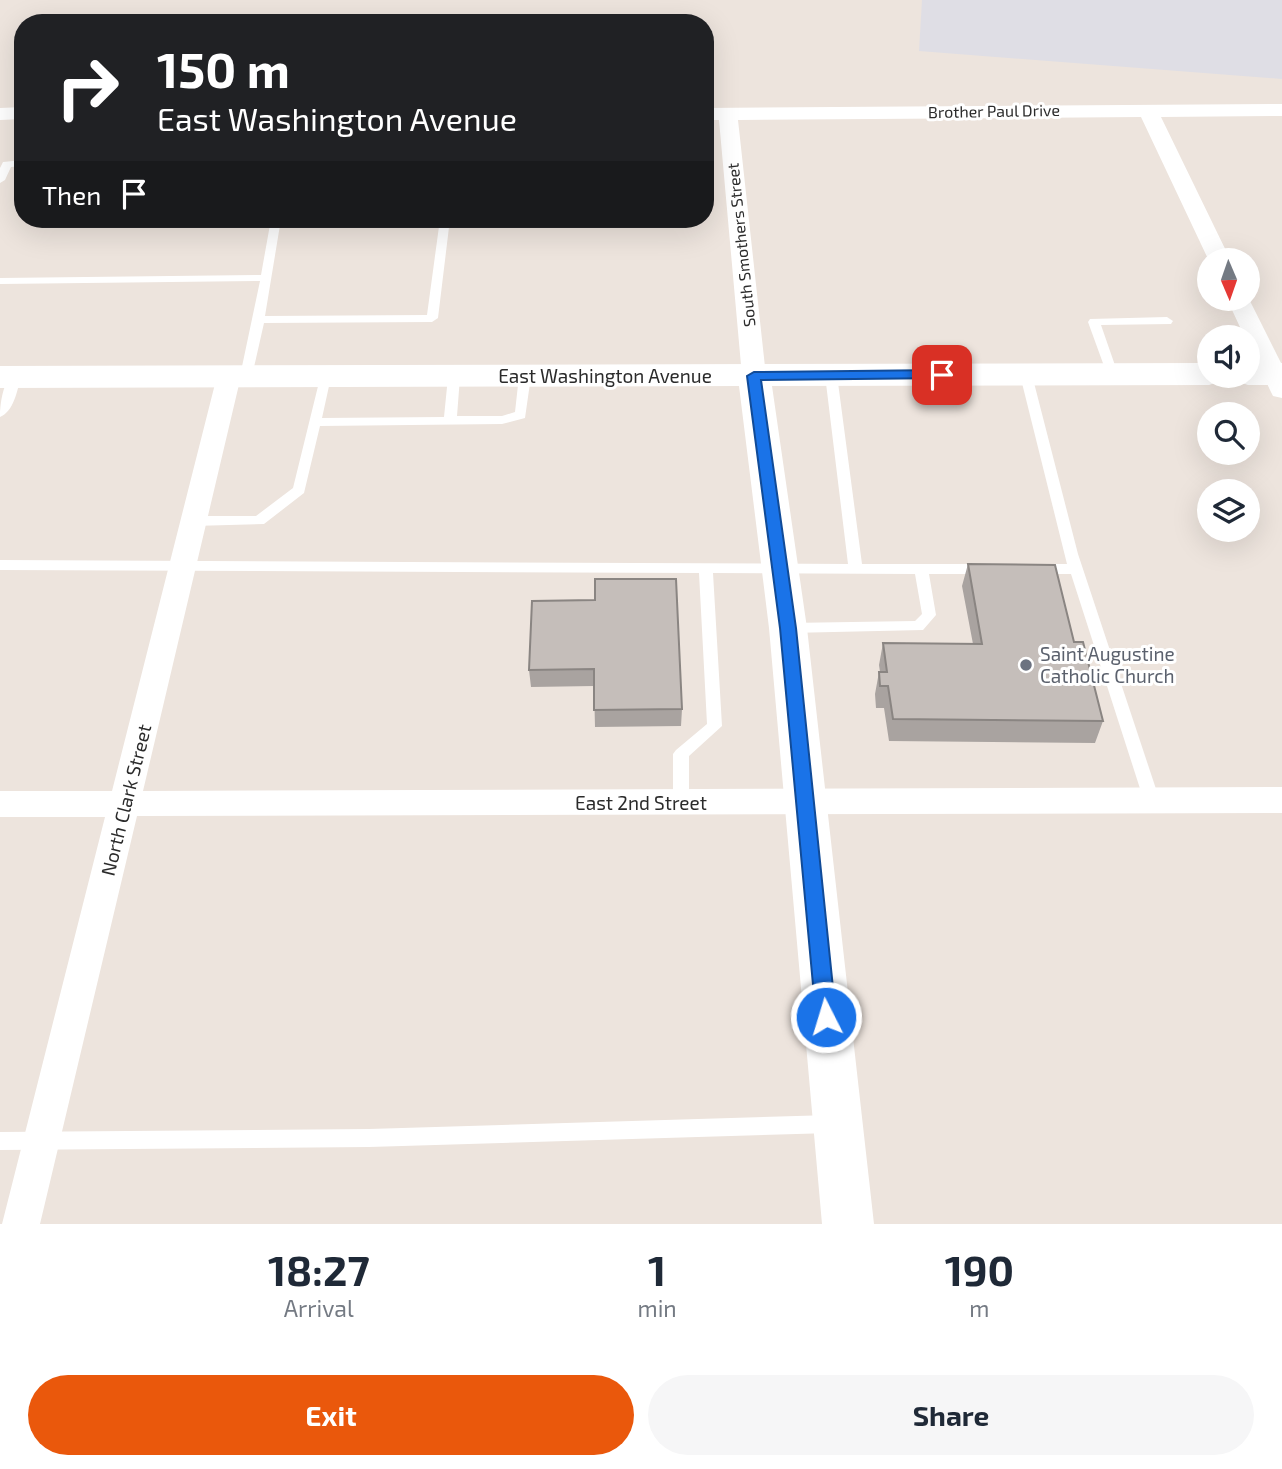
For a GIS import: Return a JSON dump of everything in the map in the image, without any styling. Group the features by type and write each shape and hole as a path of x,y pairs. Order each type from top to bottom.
{"street":[{"path":"1148,110 1214,248"},
{"name":"Brother Paul Drive","path":"714,114 1282,110"},
{"name":"South Smothers Street","path":"728,114 754,376"},
{"path":"1243,312 1271,378"},
{"name":"East Washington Avenue","path":"4,395 237,376 1197,374"},
{"name":"North Clark Street","path":"21,1224 192,521 237,376"},
{"path":"754,376 788,628 848,1224"},
{"name":"East 2nd Street","path":"0,804 1282,800"}],"lane":[{"path":"0,180 8,163 14,163"},
{"path":"237,376 259,320 274,228"},
{"path":"259,320 432,318 444,228"},
{"path":"0,281 266,278"},
{"path":"1112,374 1094,322 1167,321"},
{"path":"1026,374 1076,569 1152,801"},
{"path":"831,375 856,569"},
{"path":"450,421 454,376"},
{"path":"315,422 502,420 521,415 525,376"},
{"path":"192,521 259,521 299,490 326,377"},
{"path":"0,565 999,569"},
{"path":"681,803 681,754 715,726 706,569"},
{"path":"788,628 918,626 929,615 921,569"},
{"path":"1024,569 1076,569"},
{"path":"0,1141 369,1138 836,1124"}],"shaded area":[{"path":"922,0 1282,0 1282,79 919,51"}],"building":[{"name":"Saint Augustine Catholic Church","path":"968,564 1055,565 1074,642 1083,642 1103,721 893,719 888,686 880,686 879,672 887,672 883,643 982,644"},
{"path":"595,579 676,579 682,709 594,710 594,669 529,670 532,601 595,600"}],"place":[{"name":"Saint Augustine Catholic Church","path":"1026,665"}],"route":[{"path":"826,1017 788,628 754,376 942,375"}]}
